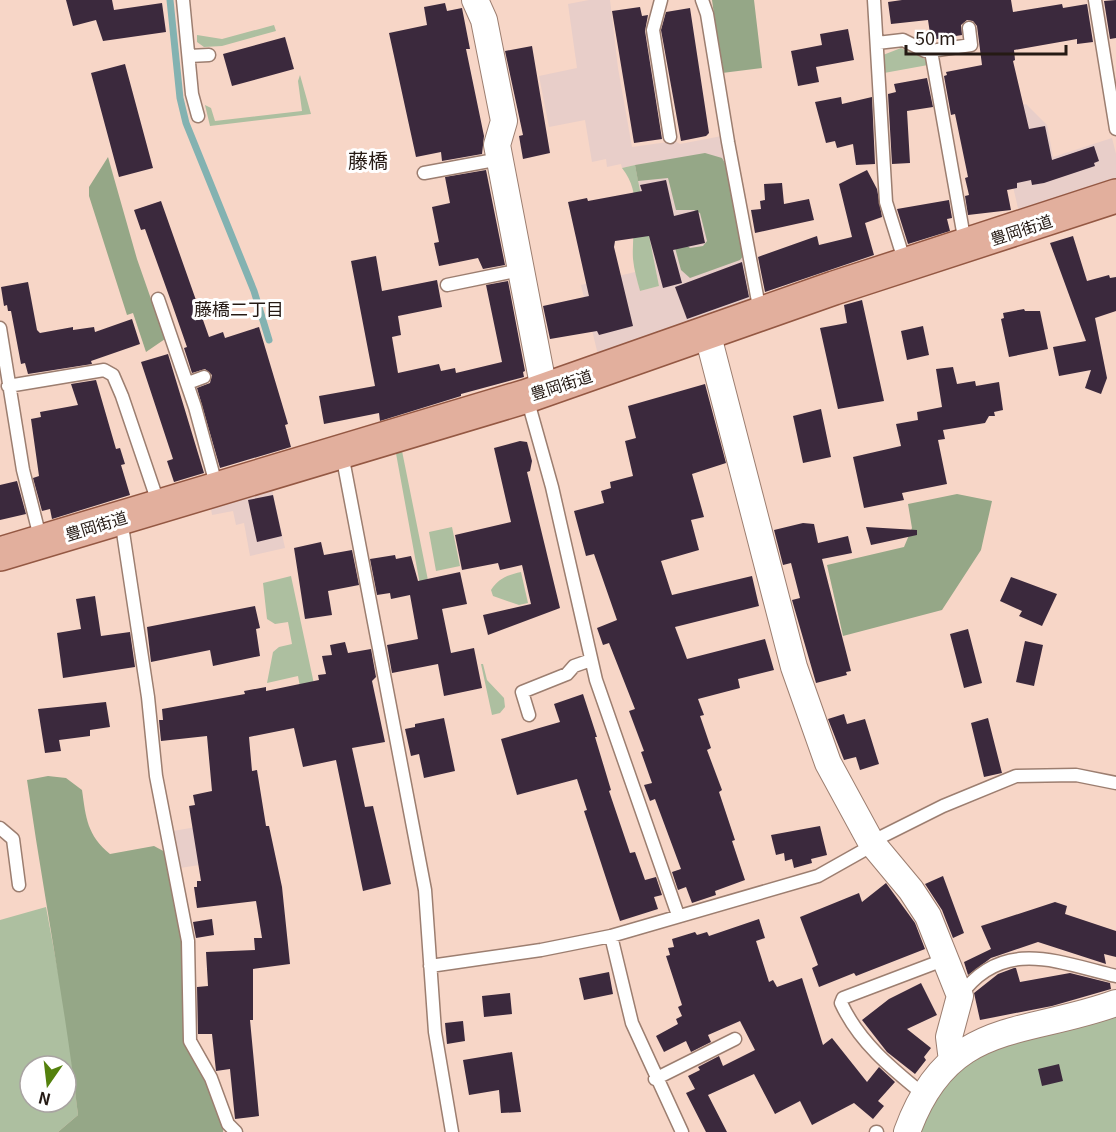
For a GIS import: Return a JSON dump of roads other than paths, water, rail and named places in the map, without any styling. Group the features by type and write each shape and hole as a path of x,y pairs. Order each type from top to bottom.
{"main road":[{"name":"豊岡街道","path":"0,554 535,393 707,332 1116,196"}],"street":[{"path":"476,0 484,20 504,121 498,137 500,159 520,270 535,393"},
{"path":"707,332 794,667 828,763 871,842 922,906 934,927 960,996 949,1037 952,1061"},
{"path":"907,1132 923,1094 952,1061 982,1042 1003,1034 1116,1003"}],"lane":[{"path":"183,0 192,94 198,117"},
{"path":"661,0 653,30 670,137"},
{"path":"702,0 707,14 728,142 761,314"},
{"path":"874,0 886,202 906,266"},
{"path":"1095,0 1116,129"},
{"path":"877,43 903,40 925,51 971,45 969,28"},
{"path":"932,51 966,247"},
{"path":"189,56 209,55"},
{"path":"423,173 500,159"},
{"path":"447,285 520,270"},
{"path":"158,299 188,382 218,489"},
{"path":"0,328 8,386 6,415 41,542"},
{"path":"8,386 104,370 113,375 129,414 160,506"},
{"path":"188,382 204,377"},
{"path":"535,393 554,497 591,660 678,915"},
{"path":"341,452 425,890 435,1032 452,1132"},
{"path":"121,518 148,697 156,776 188,941 190,1041 211,1078 228,1124 236,1132"},
{"path":"529,715 522,692 567,674 574,666 591,660"},
{"path":"430,966 540,950 611,936 818,876 848,861 866,849 871,842 943,806 1016,776 1076,775 1116,783"},
{"path":"0,828 13,839 19,885"},
{"path":"611,936 632,1023 655,1079 682,1132"},
{"path":"960,996 969,983 1014,957 1039,958 1116,976"},
{"path":"923,1094 882,1061 848,1017 841,1003 843,998 946,959"},
{"path":"655,1079 735,1039"}],"waterway":[{"path":"170,0 180,98 186,123 254,291 269,340"}],"district":[{"name":"藤橋","path":"368,159"},
{"name":"藤橋二丁目","path":"239,308"}]}
